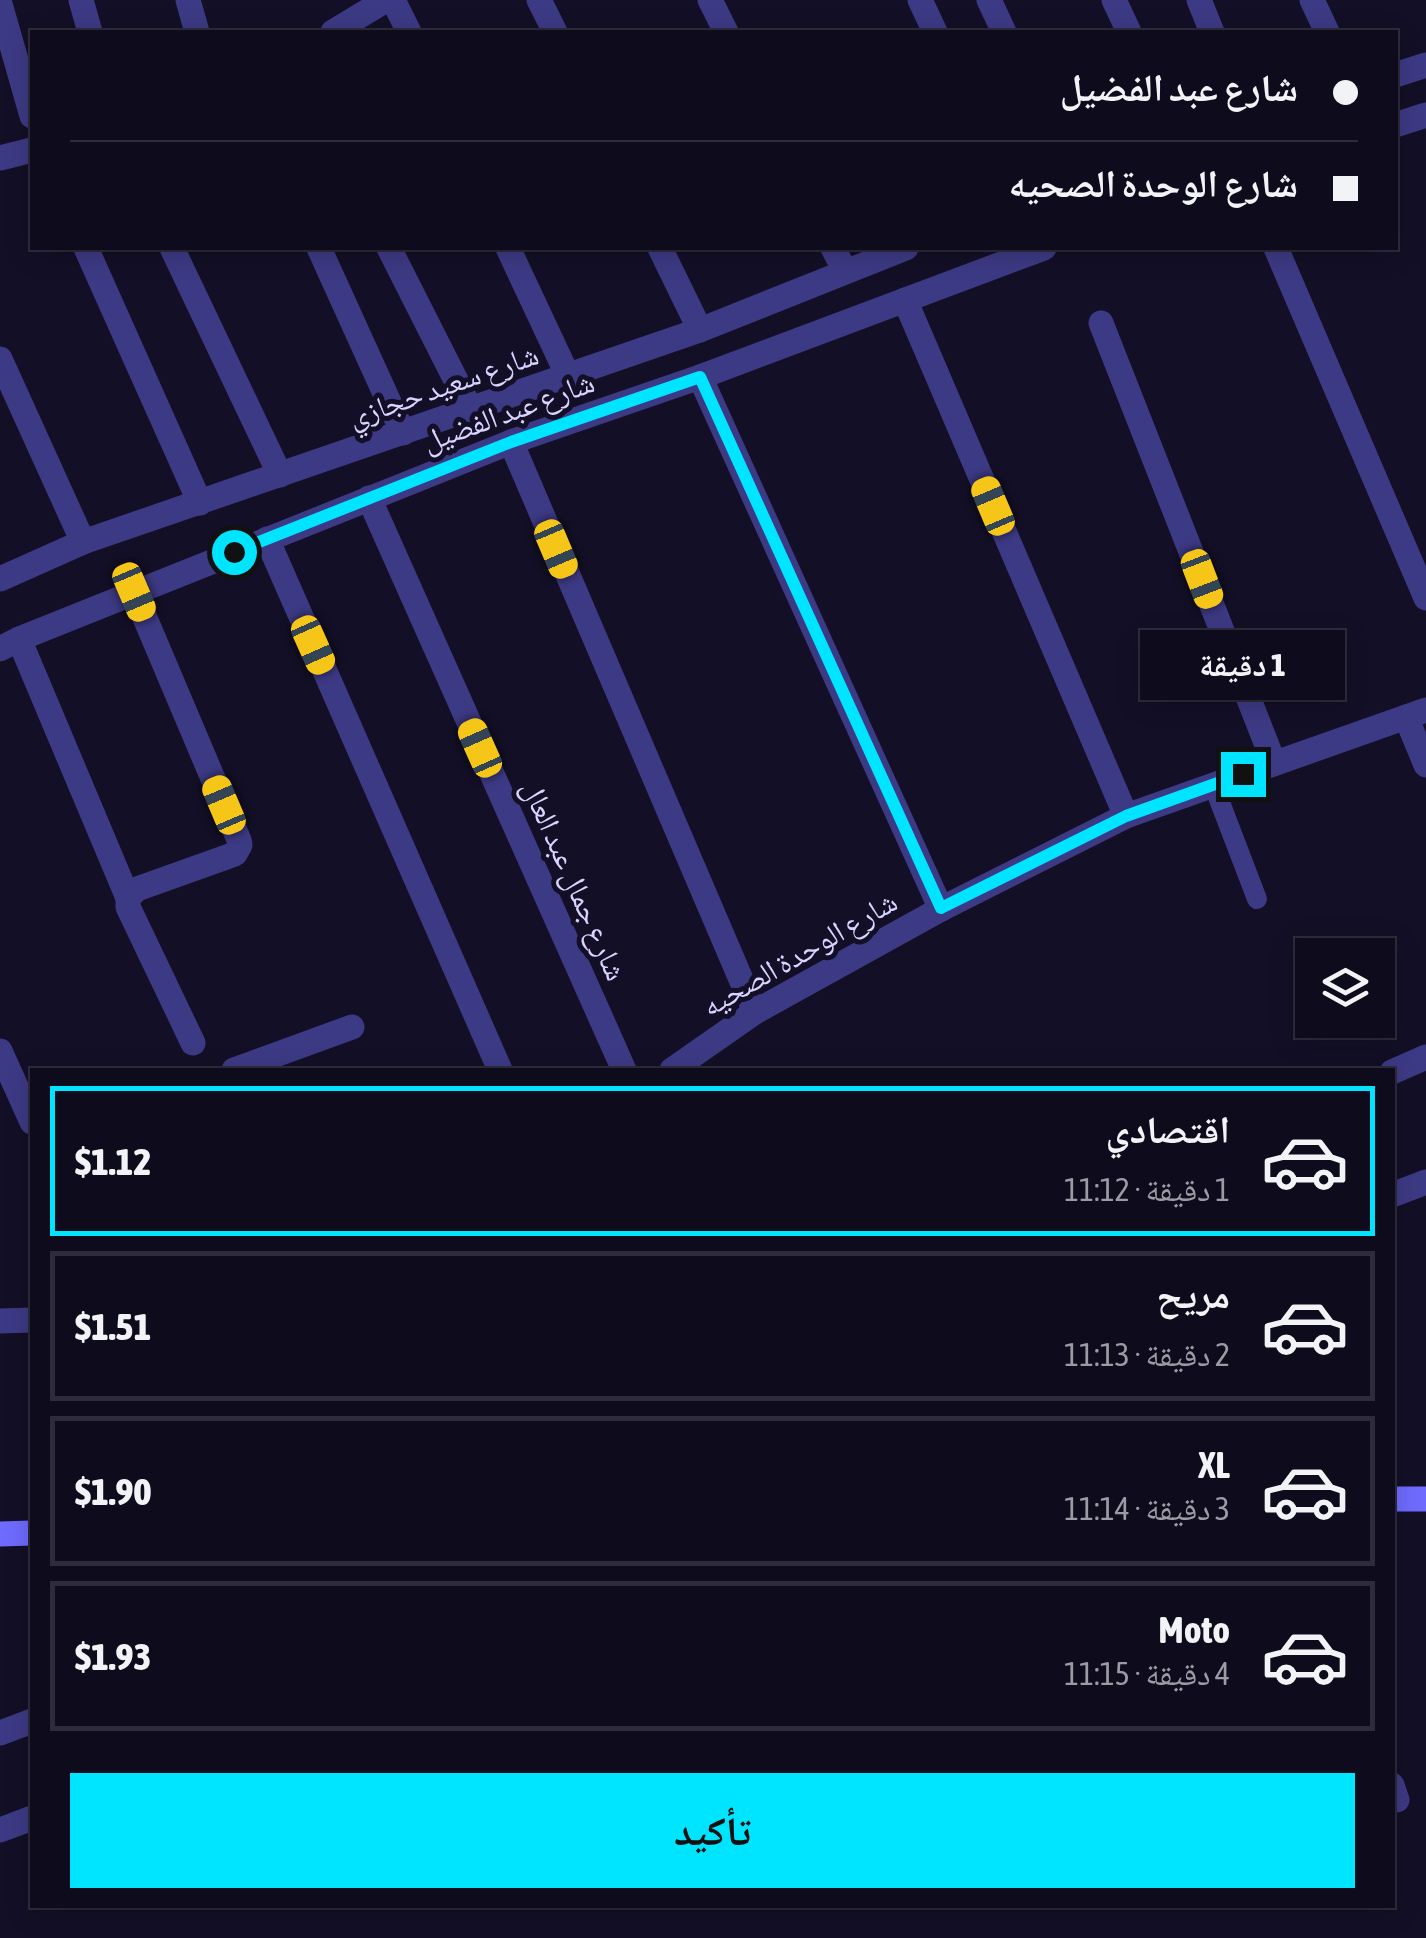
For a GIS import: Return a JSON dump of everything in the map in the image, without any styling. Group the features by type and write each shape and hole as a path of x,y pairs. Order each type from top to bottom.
{"street":[{"path":"81,0 89,30"},
{"path":"188,0 196,30"},
{"path":"338,30 390,0 407,30"},
{"path":"539,0 554,30"},
{"path":"710,0 725,30"},
{"path":"920,0 935,30"},
{"path":"989,0 1003,30"},
{"path":"1114,0 1128,30"},
{"path":"1198,0 1211,30"},
{"path":"1312,0 1326,30"},
{"path":"0,4 30,109"},
{"path":"1398,74 1426,65"},
{"path":"1398,124 1426,116"},
{"path":"0,158 30,150"},
{"path":"87,250 200,503"},
{"path":"173,250 280,476"},
{"path":"320,250 403,433"},
{"path":"390,250 471,410"},
{"path":"509,250 568,376"},
{"path":"661,250 700,330"},
{"name":"شارع سعيد حجازي","path":"0,579 84,542 700,330 839,259 894,250"},
{"name":"شارع عبد الفضيل","path":"9,644 511,442 700,377 1039,250"},
{"path":"1277,250 1426,598"},
{"path":"905,300 1126,816"},
{"path":"1101,323 1274,762"},
{"path":"0,359 84,542"},
{"path":"700,377 941,908"},
{"path":"511,442 755,1012"},
{"name":"شارع جمال عبد العال","path":"368,498 623,1068"},
{"path":"266,539 499,1068"},
{"path":"128,898 137,888 235,854 240,845 134,592"},
{"path":"9,644 194,1043"},
{"path":"1416,713 1426,765"},
{"name":"شارع الوحدة الصحيه","path":"675,1068 755,1012 941,908 1126,816 1416,713"},
{"path":"239,1068 352,1027"},
{"path":"0,1051 30,1118"},
{"path":"1395,1071 1426,1057"},
{"path":"1395,1193 1426,1182"},
{"path":"0,1321 30,1320"},
{"path":"1395,1499 1426,1498"},
{"path":"0,1534 30,1534"},
{"path":"0,1733 30,1722"},
{"path":"0,1830 30,1819"}],"lane":[{"path":"1213,784 1257,900"}],"route":[{"path":"234,552 511,442 700,377 941,908 1126,816 1243,774"}]}
